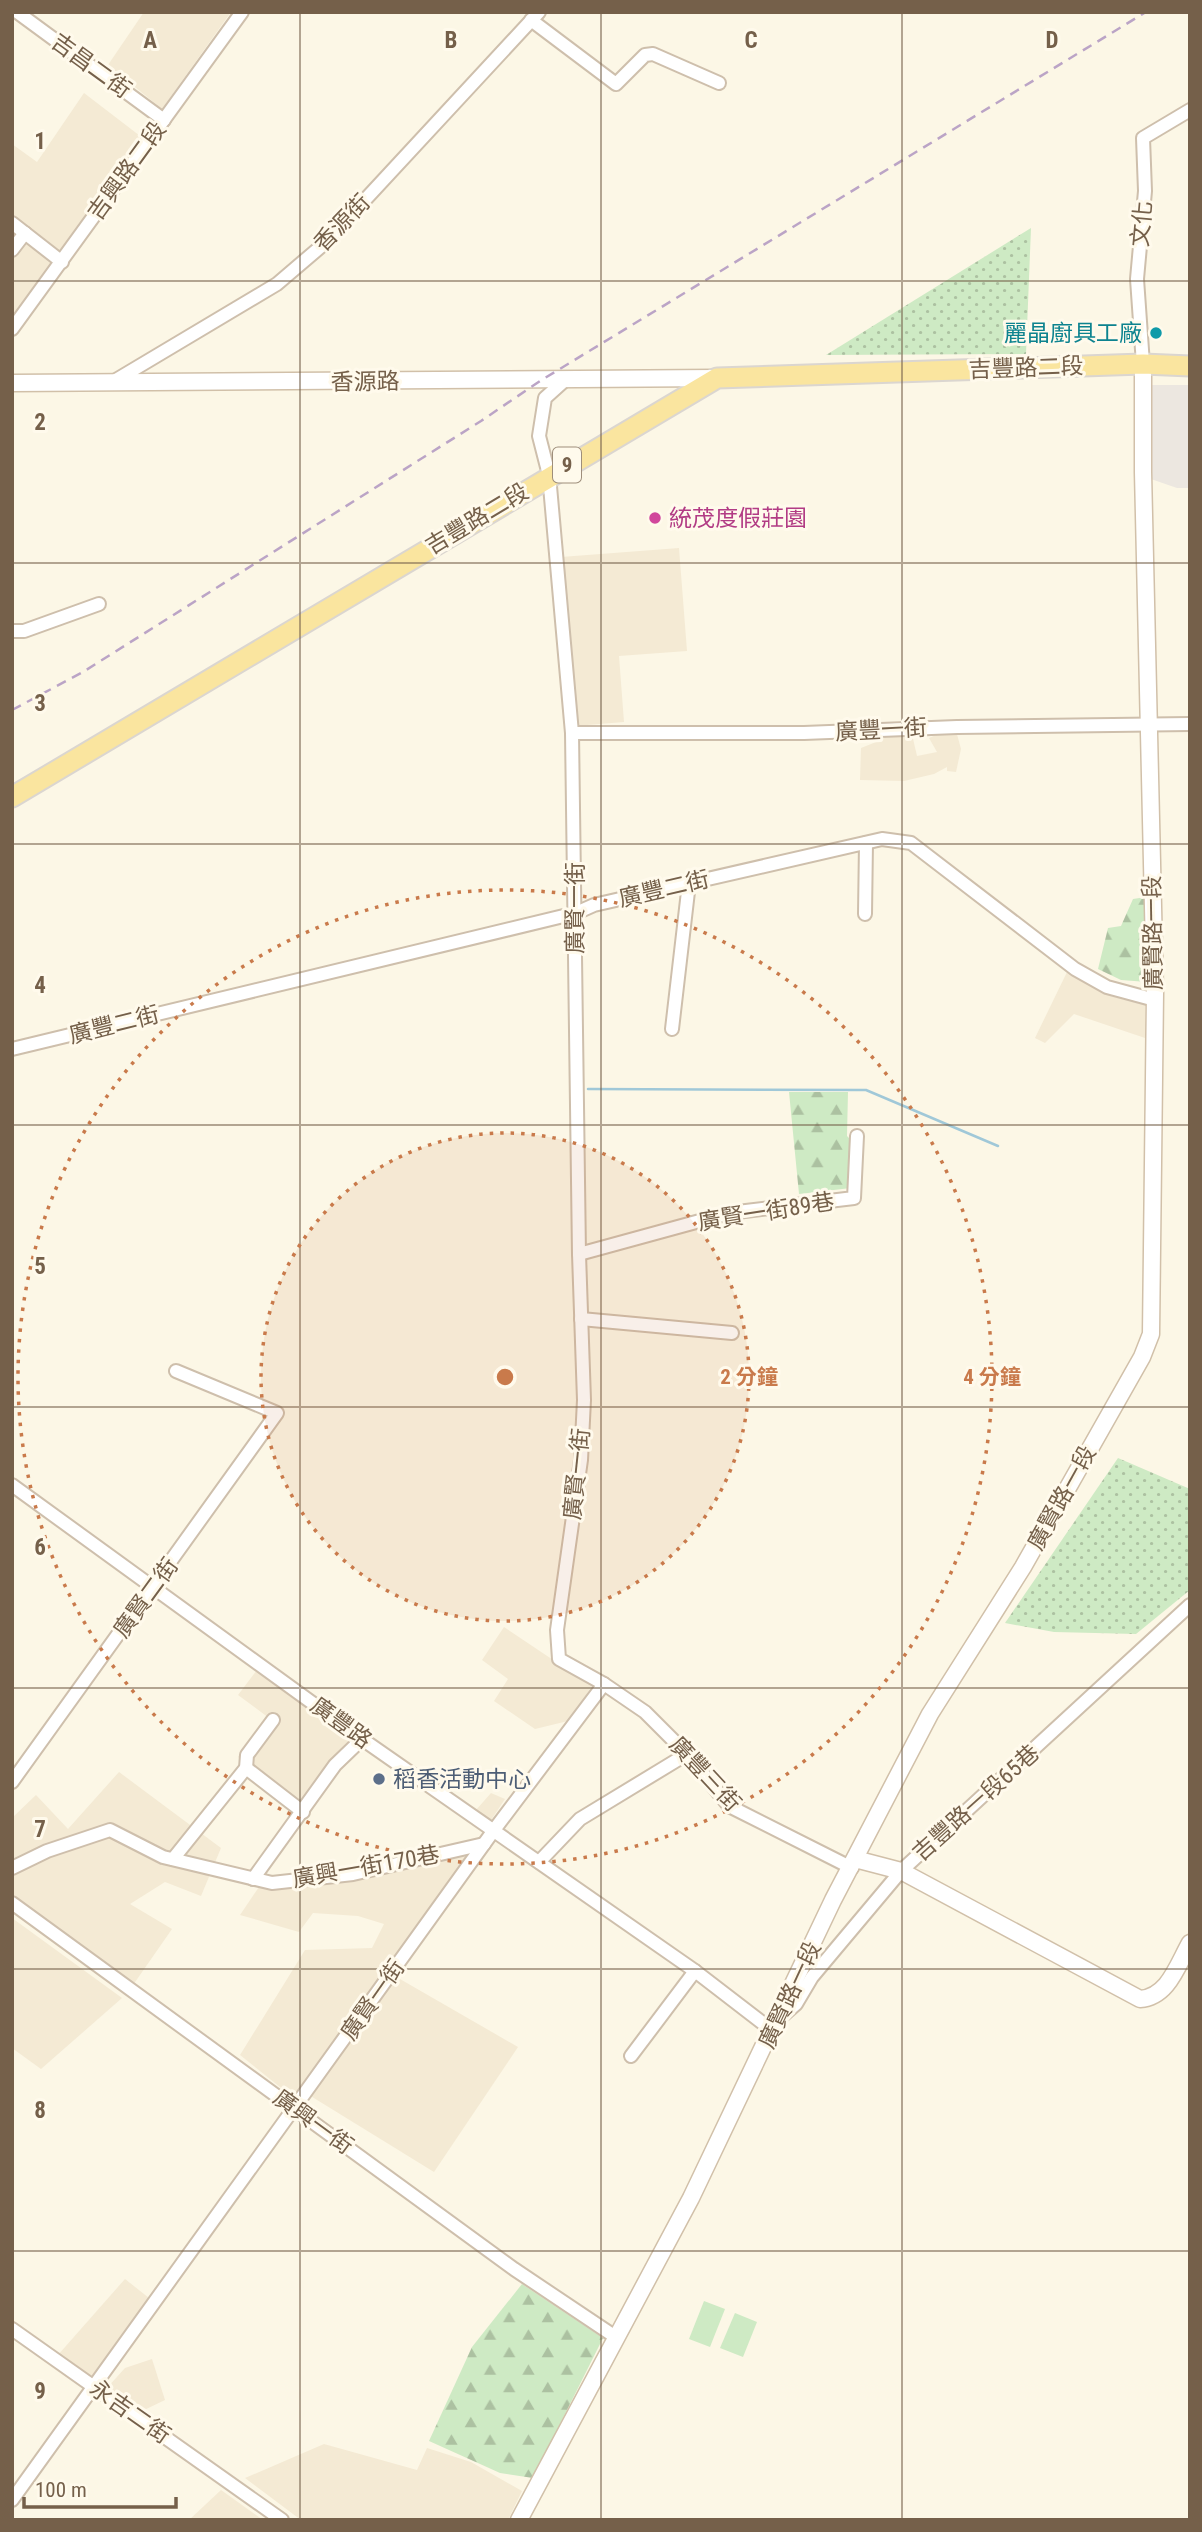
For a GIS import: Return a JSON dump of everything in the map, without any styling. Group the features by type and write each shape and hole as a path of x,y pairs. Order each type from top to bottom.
{"main road":[{"name":"吉豐路二段","path":"12,797 549,475 717,378 1143,364 1190,366"}],"street":[{"name":"吉昌二街","path":"17,12 164,120"},
{"name":"吉興路二段","path":"12,329 242,12"},
{"path":"535,16 616,84 645,55 653,54 719,83"},
{"name":"香源街","path":"116,380 277,284 325,243 535,16"},
{"name":"文化","path":"1143,364 1137,279 1144,191 1143,138 1190,110"},
{"path":"12,223 62,262"},
{"path":"12,250 25,233"},
{"name":"廣賢路一段","path":"519,2520 691,2198 777,2024 833,1900 930,1714 1023,1567 1142,1356 1151,1334 1154,1000 1143,364"},
{"name":"香源路","path":"12,383 116,380 229,384 717,378"},
{"name":"廣賢一街","path":"12,2500 494,1830 604,1684 559,1659 557,1654 557,1630 583,1440 574,940 576,913 572,733 549,475 539,436 545,398 565,380"},
{"path":"12,631 24,631 99,604"},
{"name":"廣豐一街","path":"572,733 804,733 1190,724"},
{"name":"廣豐二街","path":"12,1049 576,913 594,905 881,839 911,843 1075,969 1107,987 1154,1000"},
{"path":"865,914 866,843"},
{"path":"672,1029 689,883"},
{"name":"廣賢一街89巷","path":"579,1254 729,1213 854,1198 857,1136"},
{"path":"581,1319 732,1333"},
{"name":"廣賢二街","path":"12,1782 277,1413 176,1371"},
{"name":"廣豐路","path":"12,1485 362,1739 695,1971 777,2024"},
{"name":"吉豐路一段65巷","path":"777,2024 796,2004 812,1977 836,1946 901,1871 1190,1605"},
{"name":"廣豐三街","path":"604,1684 645,1712 687,1754 729,1806 854,1863 901,1871 1140,1999 1153,1998 1165,1988 1190,1943"},
{"path":"173,1859 246,1768 247,1755 273,1720"},
{"path":"253,1879 335,1765 362,1739"},
{"path":"539,1862 580,1819 687,1754"},
{"path":"246,1768 303,1812"},
{"name":"廣興一街170巷","path":"12,1868 47,1851 110,1830 124,1835 146,1850 173,1859 272,1883 327,1879 484,1844"},
{"name":"廣興一街","path":"12,1903 514,2269 617,2338"},
{"path":"631,2056 695,1971"},
{"name":"永吉二街","path":"12,2329 282,2520"}],"shaded area":[{"path":"144,12 231,12 162,109 108,65"},
{"path":"84,93 144,139 12,322 12,144 37,162"},
{"path":"1151,385 1190,385 1190,488 1177,488 1148,478 1144,428"},
{"path":"679,548 687,651 619,656 624,722 575,726 561,557"},
{"path":"955,727 961,749 956,772 947,771 947,767 934,774 904,781 860,780 861,748 876,742 884,731 911,730 917,756 937,752 929,738"},
{"path":"1068,970 1111,996 1145,1005 1145,1038 1074,1014 1045,1043 1035,1038"},
{"path":"504,1627 592,1686 568,1721 535,1729 494,1701 508,1679 482,1660"},
{"path":"257,1670 351,1741 301,1803 238,1757 269,1718 238,1695"},
{"path":"119,1772 221,1848 201,1896 165,1882 130,1904 172,1929 133,1985 12,1894 12,1818 36,1795 68,1829"},
{"path":"491,1793 505,1799 491,1820 486,1817 483,1821 477,1817 480,1813 476,1810"},
{"path":"477,1848 295,2099 240,2055 305,1950 372,1948 384,1924 358,1916 313,1913 299,1932 240,1915 263,1881"},
{"path":"12,1918 122,1998 41,2069 12,2048"},
{"path":"393,1975 518,2047 434,2172 309,2095"},
{"path":"125,2279 154,2302 96,2381 58,2355"},
{"path":"152,2359 165,2400 140,2412 107,2388 125,2368"},
{"path":"324,2444 417,2470 427,2448 471,2462 522,2491 508,2520 301,2520 245,2478"},
{"path":"221,2490 263,2520 189,2520"}],"green space":[{"path":"1031,228 1026,354 826,355"},
{"path":"1146,897 1147,982 1121,980 1098,969 1108,928 1121,926 1133,899"},
{"path":"789,1092 848,1092 847,1136 852,1141 851,1188 799,1194"},
{"path":"1118,1458 1190,1489 1190,1590 1136,1634 1054,1632 1005,1623"},
{"path":"522,2284 603,2338 533,2478 500,2473 429,2441 472,2347"},
{"path":"704,2301 725,2309 710,2347 689,2339"},
{"path":"735,2313 757,2322 743,2357 720,2348"}],"waterway":[{"path":"588,1089 866,1090 998,1146"}],"railway":[{"path":"12,710 83,672 540,381 1146,12"}],"place":[{"name":"麗晶廚具工廠","path":"1156,333"},
{"name":"統茂度假莊園","path":"655,518"},
{"name":"稻香活動中心","path":"379,1779"}]}
